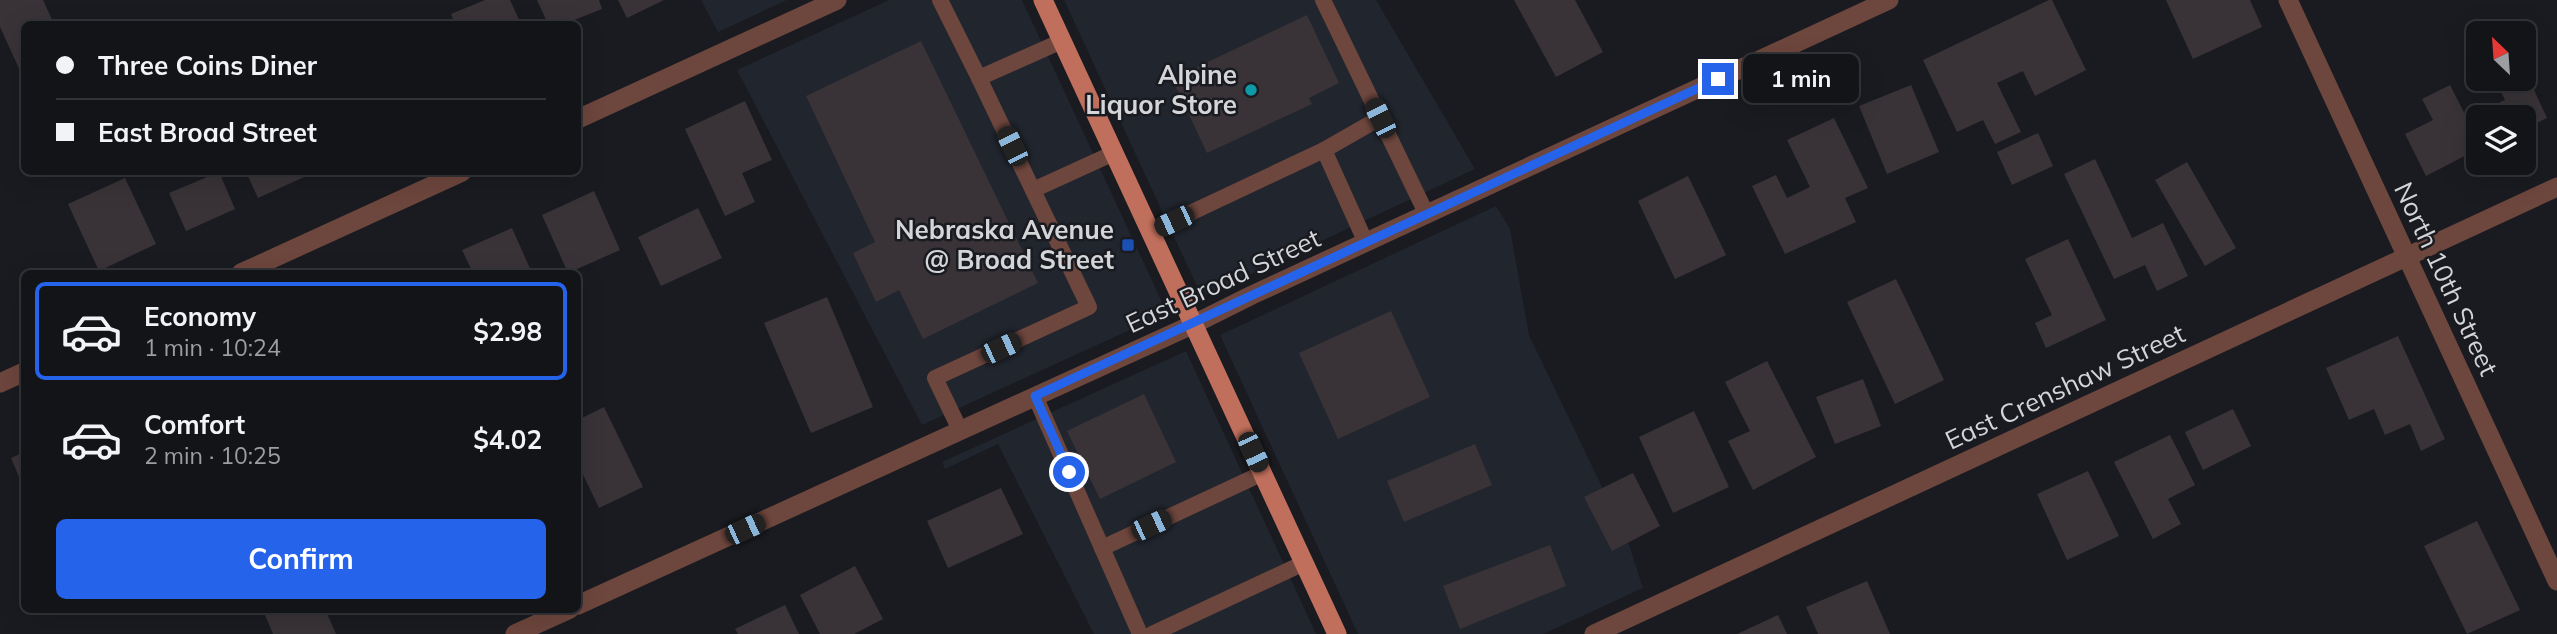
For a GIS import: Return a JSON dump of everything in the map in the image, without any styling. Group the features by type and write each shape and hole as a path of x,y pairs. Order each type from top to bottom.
{"main road":[{"path":"1043,0 1337,634"}],"street":[{"path":"581,118 837,0"},
{"name":"East Broad Street","path":"581,604 1194,324 1889,0"},
{"name":"North 10th Street","path":"2288,0 2557,581"},
{"path":"248,270 456,175"},
{"name":"East Crenshaw Street","path":"1594,634 2557,187"},
{"path":"0,383 21,373"},
{"path":"515,634 560,613"}],"lane":[{"path":"940,0 1089,307 935,378 960,430"},
{"path":"1323,0 1427,215"},
{"path":"979,78 1062,41"},
{"path":"1152,231 1324,149 1380,118"},
{"path":"1324,149 1366,243"},
{"path":"1033,190 1114,153"},
{"path":"1035,396 1140,634"},
{"path":"1102,548 1263,473"},
{"path":"1152,634 1304,563"}],"shaded area":[{"path":"701,0 787,0 718,32"},
{"path":"889,0 1022,0 1167,313 922,425 737,70"},
{"path":"1064,0 1376,0 1475,169 1202,297"},
{"path":"1496,206 1510,229 1529,335 1627,539 1643,588 1543,634 1358,634 1220,335"},
{"path":"1186,351 1316,634 1094,634 998,444 945,469 942,462"}],"building":[{"path":"0,0 43,0 53,21 21,21 21,73 0,27"},
{"path":"485,0 510,0 520,21 454,21 451,14"},
{"path":"537,0 599,0 602,9 572,21 547,21"},
{"path":"618,0 664,0 627,18"},
{"path":"1514,0 1575,0 1603,52 1556,77"},
{"path":"2052,0 2086,70 2035,96 2023,71 1997,83 2021,132 1995,144 1983,120 1957,132 1923,60"},
{"path":"2166,0 2250,0 2262,27 2193,59"},
{"name":"Alpine Liquor Store","path":"1307,15 1339,83 1309,98 1312,104 1207,153 1172,79"},
{"path":"921,41 1038,283 923,339 899,290 876,302 853,253 875,242 806,96"},
{"path":"1911,85 1939,152 1887,174 1859,106"},
{"path":"2450,85 2466,116 2466,155 2426,176 2405,134 2433,120 2422,99"},
{"path":"2501,91 2535,91 2547,118 2536,123 2536,105 2493,105 2505,100"},
{"path":"745,101 772,160 742,173 755,202 725,216 685,129"},
{"path":"1834,118 1868,188 1845,198 1856,222 1785,254 1752,186 1776,175 1787,198 1810,187 1787,140"},
{"path":"2038,133 2053,166 2012,185 1997,152"},
{"path":"2095,159 2132,238 2163,223 2188,276 2157,291 2145,265 2114,279 2064,174"},
{"path":"2187,162 2236,248 2205,266 2155,180"},
{"path":"212,175 220,175 235,209 186,231 169,193"},
{"path":"247,175 308,175 258,198"},
{"path":"1688,176 1726,255 1675,279 1638,201"},
{"path":"125,178 156,244 99,270 68,204"},
{"path":"594,191 620,250 575,270 567,270 542,215"},
{"path":"698,208 722,258 661,286 638,237"},
{"path":"512,228 531,270 472,270 462,250"},
{"path":"2068,239 2106,320 2046,348 2035,323 2052,315 2025,259"},
{"path":"1896,279 1944,380 1895,404 1847,302"},
{"path":"827,297 873,407 811,433 764,323"},
{"path":"1391,311 1430,397 1338,439 1299,353"},
{"path":"2398,336 2445,439 2421,451 2410,424 2385,435 2374,409 2349,420 2326,368"},
{"path":"1767,361 1816,457 1753,490 1728,441 1750,431 1725,382"},
{"path":"1863,379 1881,426 1835,444 1816,397"},
{"path":"1144,394 1176,462 1100,499 1067,431"},
{"path":"604,407 643,487 599,508 581,470 581,418"},
{"path":"2233,409 2251,446 2203,470 2185,432"},
{"path":"1694,411 1729,487 1673,513 1639,437"},
{"path":"2170,435 2195,485 2168,499 2181,524 2153,539 2114,462"},
{"path":"1475,444 1492,485 1404,522 1387,481"},
{"path":"21,453 21,482 11,458"},
{"path":"2088,471 2119,536 2067,560 2037,494"},
{"path":"1633,473 1660,526 1612,551 1584,497"},
{"path":"1001,488 1023,534 948,568 927,521"},
{"path":"2477,521 2520,610 2467,634 2424,546"},
{"path":"1550,545 1566,586 1460,629 1443,586"},
{"path":"855,566 883,619 854,634 820,634 800,595"},
{"path":"1867,581 1890,634 1818,634 1806,607"},
{"path":"785,605 799,634 738,634 735,629"},
{"path":"327,613 336,634 273,634 265,615"},
{"path":"1778,615 1787,634 1737,634"}],"place":[{"name":"Alpine Liquor Store","path":"1251,90"},
{"name":"Nebraska Avenue @ Broad Street","path":"1128,245"}],"route":[{"path":"1069,472 1035,396 1718,79"}]}
